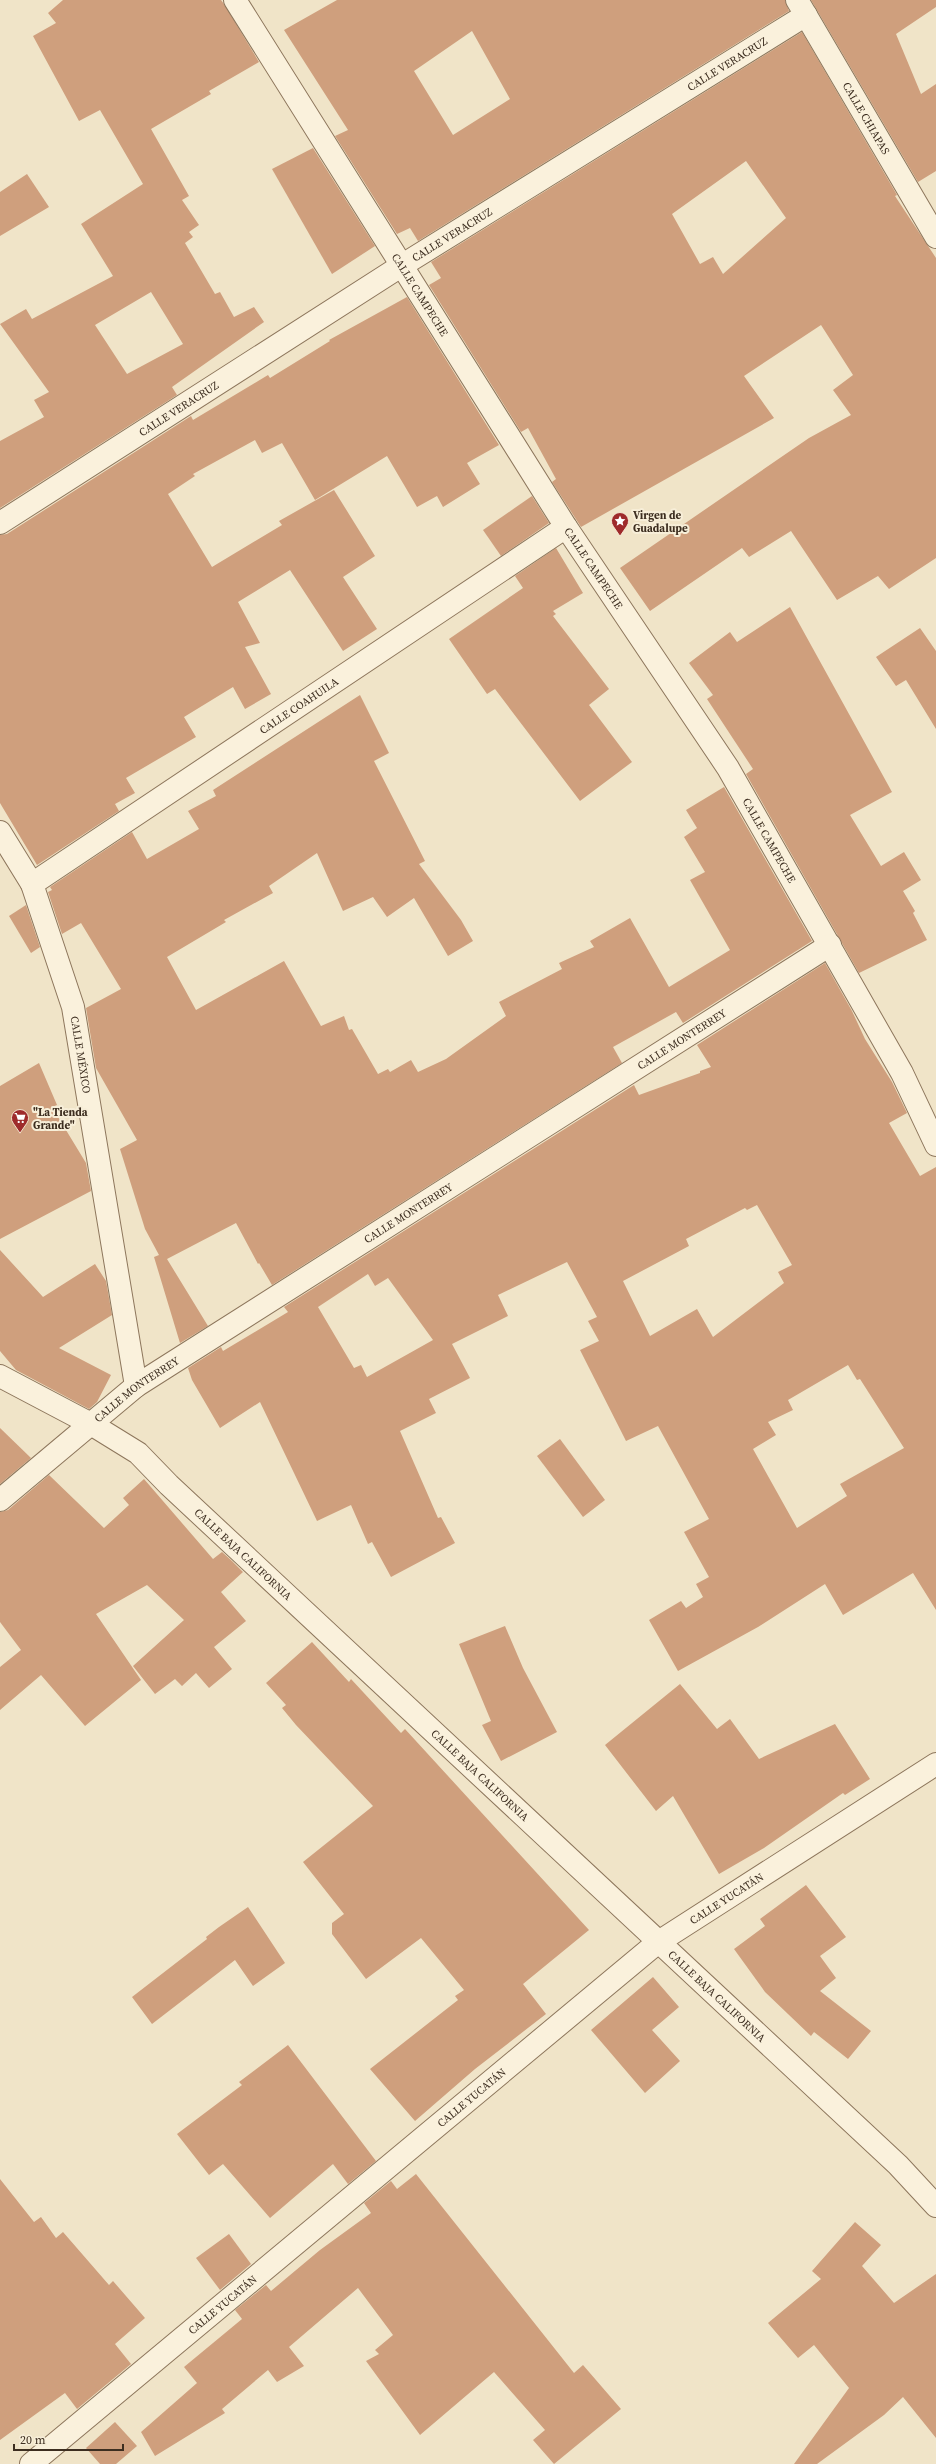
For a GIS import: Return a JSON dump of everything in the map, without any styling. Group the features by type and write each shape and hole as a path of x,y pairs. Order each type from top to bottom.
{"street":[{"name":"CALLE CAMPECHE","path":"235,0 566,527 728,768 902,1073 936,1145"},
{"name":"CALLE VERACRUZ","path":"0,523 802,7"},
{"name":"CALLE CHIAPAS","path":"802,7 936,237"},
{"name":"CALLE COAHUILA","path":"32,884 566,527"},
{"name":"CALLE MÉXICO","path":"0,832 32,884 73,1007 136,1386"},
{"name":"CALLE MONTERREY","path":"0,1500 136,1386 830,945"},
{"name":"CALLE BAJA CALIFORNIA","path":"0,1376 91,1424 138,1453 175,1490 898,2166 936,2206"},
{"name":"CALLE YUCATÁN","path":"31,2464 658,1942 936,1764"}],"building":[{"path":"63,0 221,0 224,4 259,62 209,91 211,94 151,129 189,196 182,200 199,225 189,232 193,237 185,243 215,294 220,292 234,317 254,307 264,322 172,387 177,395 0,508 0,441 44,417 34,400 49,392 0,324 26,309 32,319 113,276 81,224 143,184 100,110 79,121 33,36 56,23 48,13","holes":["151,292 183,344 127,374 95,325"]},
{"path":"337,0 785,0 789,11 418,241 410,228 397,234 335,136 348,130 284,30","holes":["472,31 510,99 453,135 414,71"]},
{"path":"811,0 936,0 936,7 896,34 921,94 936,84 936,171 918,182"},
{"path":"802,32 897,195 895,196 936,258 936,558 889,589 878,576 837,600 791,531 749,557 742,548 650,611 620,568 809,438 851,415 833,390 853,375 821,325 744,376 774,418 581,527 552,482 556,479 528,428 521,432 429,285 441,278 431,262","holes":["746,161 786,218 723,274 713,257 700,264 672,214"]},
{"path":"313,148 375,246 332,274 272,169"},
{"path":"27,174 49,207 0,236 0,192"},
{"path":"407,297 499,445 467,463 480,484 443,507 437,496 417,507 387,456 315,500 282,443 262,453 255,440 193,474 195,476 168,494 212,567 282,525 279,521 334,490 375,556 343,577 377,629 343,651 290,570 238,602 260,643 245,647 271,694 245,709 233,687 184,717 196,737 126,778 135,793 115,804 119,811 37,865 0,803 0,535 7,534 191,416 193,420 268,375 270,378 330,341 329,340"},
{"path":"532,496 549,523 501,556 483,530"},
{"path":"556,548 583,593 553,611 556,614 553,616 609,689 589,705 632,762 580,801 495,689 487,694 449,639 523,588 515,576"},
{"path":"790,607 892,792 850,815 881,866 904,852 921,880 903,891 915,911 913,913 927,940 859,973 746,774 753,769 707,699 713,695 689,663 730,632 737,642"},
{"path":"920,628 936,651 936,729 906,680 896,686 876,657"},
{"path":"360,695 389,753 374,761 425,861 419,864 461,920 473,941 448,956 414,898 387,917 373,897 343,911 317,853 269,886 273,893 224,920 226,922 167,957 196,1010 284,961 321,1026 344,1016 349,1030 352,1029 378,1074 388,1069 390,1072 411,1060 418,1072 446,1059 506,1016 499,1002 562,969 559,963 594,947 590,941 630,918 669,987 730,950 690,880 705,872 684,837 697,828 686,810 724,787 812,941 683,1023 676,1012 613,1047 622,1063 272,1285 259,1263 258,1264 236,1223 167,1259 208,1326 180,1343 154,1257 159,1255 145,1229 120,1149 137,1140 96,1068 86,1008 121,989 81,923 62,934 48,892 52,890 50,887 132,832 147,859 199,829 188,811 216,796 213,790"},
{"path":"26,905 40,947 31,953 9,916"},
{"path":"825,963 852,1011 865,1039 892,1082 907,1113 889,1123 920,1176 936,1167 936,1610 913,1573 843,1615 825,1584 758,1627 678,1671 649,1620 681,1601 686,1608 703,1597 696,1584 709,1577 684,1532 709,1519 658,1426 626,1441 580,1350 599,1341 588,1321 597,1317 567,1262 498,1295 508,1316 452,1344 470,1378 429,1399 436,1413 400,1431 438,1518 441,1517 455,1543 391,1577 372,1542 368,1544 351,1505 317,1521 260,1402 220,1428 192,1380 188,1368 221,1347 223,1351 288,1312 284,1307 634,1085 639,1095 700,1073 700,1071 711,1067 697,1045","holes":["757,1205 792,1265 778,1272 784,1283 713,1337 697,1309 650,1336 623,1281 689,1246 686,1239 745,1208 747,1210","368,1274 375,1286 388,1278 433,1340 367,1377 361,1365 354,1368 318,1307","848,1365 857,1380 860,1379 904,1448 840,1484 847,1496 797,1528 753,1449 776,1435 768,1422 793,1410 788,1400"]},
{"path":"39,1063 57,1105 52,1107 86,1163 91,1191 0,1239 0,1086"},
{"path":"0,1250 43,1297 95,1264 106,1281 112,1315 59,1348 111,1375 97,1402 89,1409 16,1370 0,1351"},
{"path":"0,1428 31,1458 0,1484"},
{"path":"560,1439 605,1500 583,1517 537,1456"},
{"path":"49,1475 104,1528 129,1505 123,1498 144,1479 213,1559 222,1552 243,1572 221,1592 246,1621 214,1647 232,1669 209,1688 196,1673 182,1686 175,1679 155,1694 133,1666 184,1620 147,1585 96,1614 141,1680 85,1726 41,1675 0,1710 0,1667 21,1650 0,1622 0,1512 8,1510"},
{"path":"505,1626 523,1668 557,1732 501,1761 482,1725 491,1721 459,1644"},
{"path":"312,1642 349,1682 351,1679 401,1733 405,1729 589,1930 523,1984 546,2014 475,2069 415,2121 370,2069 458,2000 455,1996 464,1990 421,1938 366,1979 332,1934 332,1923 344,1914 303,1862 373,1806 296,1725 282,1708 286,1705 266,1683"},
{"path":"680,1684 717,1729 730,1719 759,1759 835,1724 870,1779 845,1795 843,1793 764,1848 719,1874 673,1796 656,1811 605,1745"},
{"path":"806,1885 846,1937 820,1956 836,1978 820,1991 871,2031 848,2059 814,2032 811,2036 765,1992 734,1949 765,1926 760,1919"},
{"path":"248,1907 285,1963 253,1986 235,1960 152,2024 132,1997 207,1939 206,1937"},
{"path":"653,1977 679,2007 652,2030 680,2061 645,2093 591,2030"},
{"path":"288,2045 376,2161 348,2184 333,2164 270,2218 223,2164 209,2175 177,2134 242,2085 239,2082"},
{"path":"416,2174 574,2373 583,2365 621,2409 554,2464 533,2440 545,2430 494,2372 420,2435 366,2361 379,2354 375,2350 393,2335 358,2288 289,2347 304,2366 277,2382 268,2370 222,2409 225,2413 155,2456 141,2432 197,2383 184,2367 242,2319 235,2310 266,2285 271,2291 320,2250 371,2213 364,2203 391,2181 397,2189"},
{"path":"0,2179 34,2222 41,2217 56,2238 63,2232 109,2285 113,2281 145,2318 115,2344 131,2364 77,2409 65,2393 0,2440"},
{"path":"855,2222 881,2245 862,2266 894,2303 936,2274 936,2438 903,2397 884,2415 817,2464 794,2464 849,2388 814,2345 798,2358 768,2323 821,2279 812,2271"},
{"path":"229,2234 251,2264 220,2290 196,2258"},
{"path":"115,2422 137,2446 116,2464 100,2464 86,2448"}],"place":[{"name":"Virgen de Guadalupe","path":"620,536"},
{"name":"\"La Tienda Grande\"","path":"20,1133"}]}
